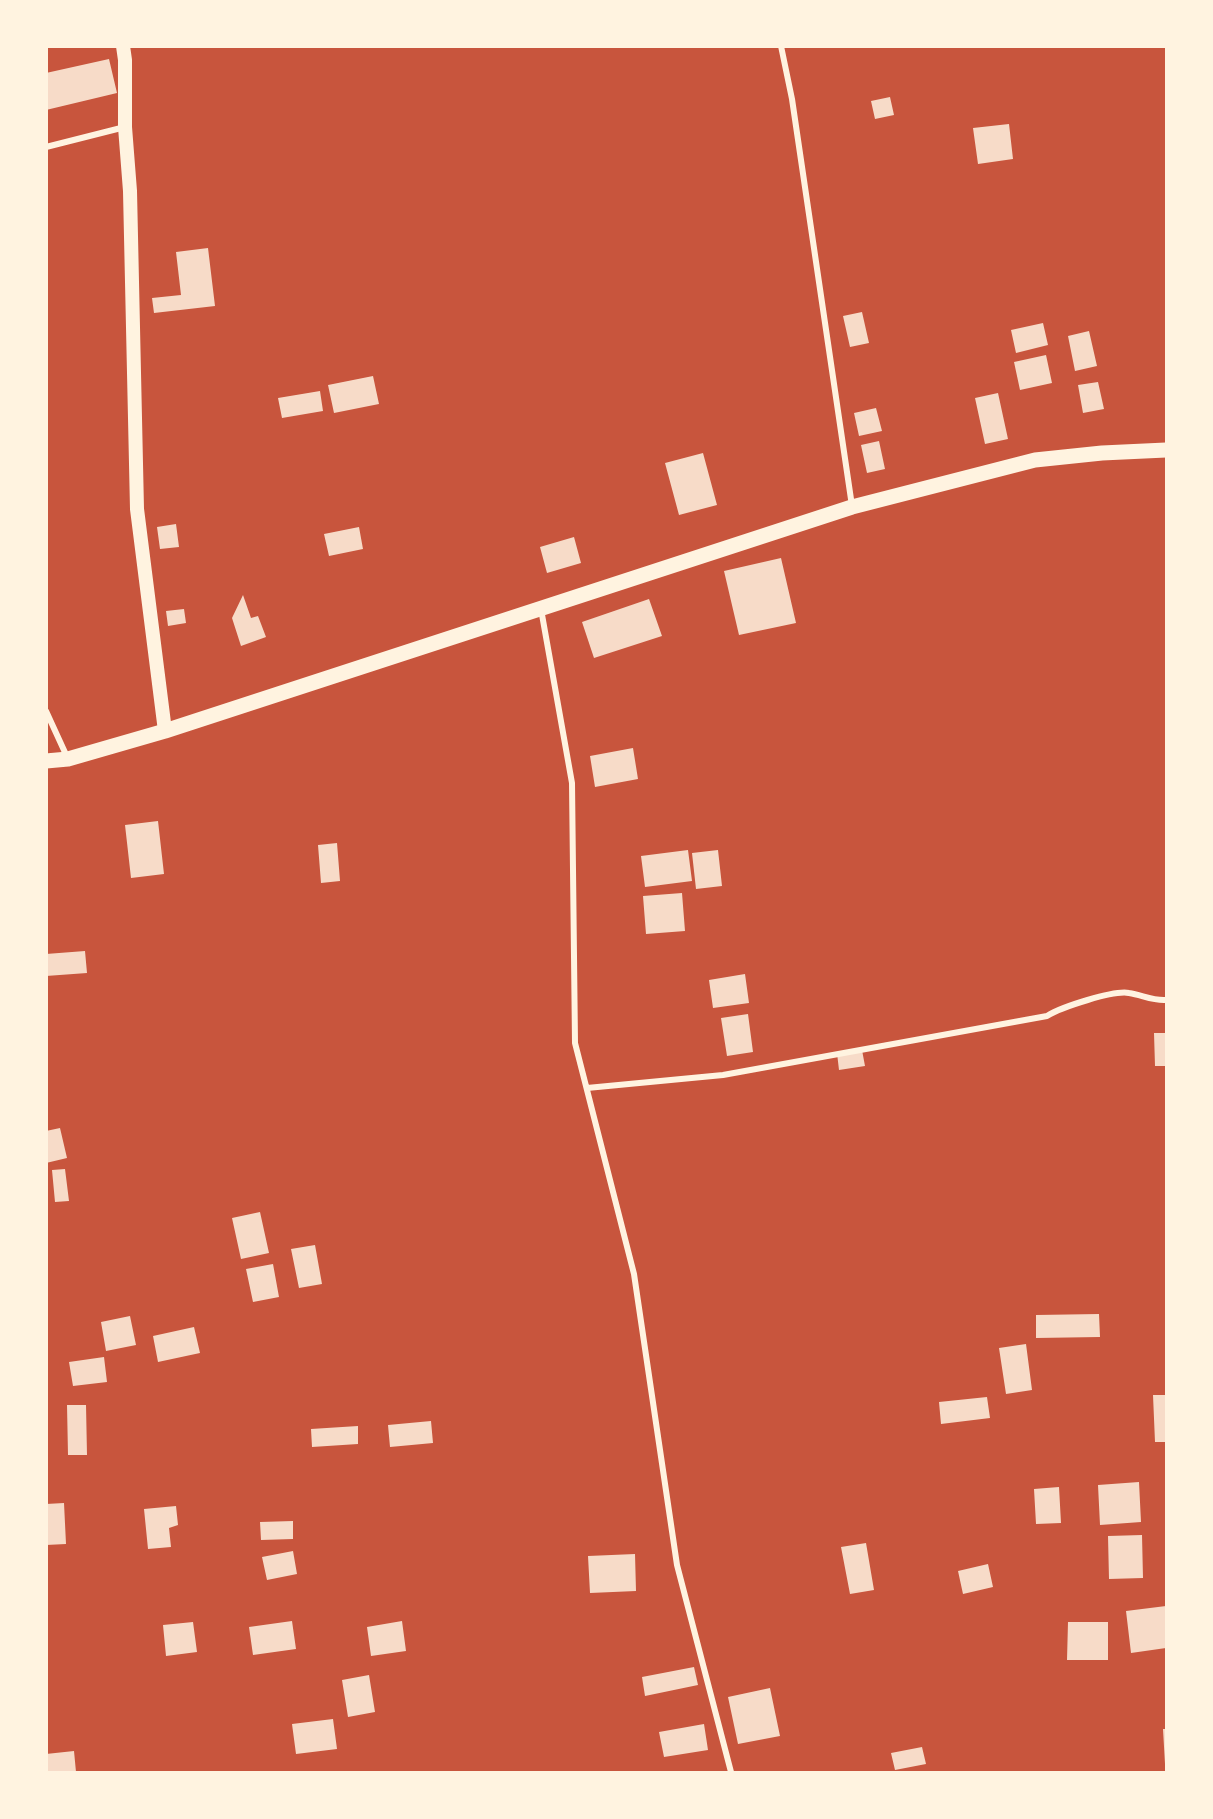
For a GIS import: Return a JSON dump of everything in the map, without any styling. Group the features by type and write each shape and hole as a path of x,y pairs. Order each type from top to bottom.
{"highway":[{"path":"46,761 68,759 165,730 852,507 1035,460 1102,453 1167,450"}],"main road":[{"path":"123,46 125,127 130,191 137,509 165,730"}],"street":[{"path":"781,46 792,99 852,507"},
{"path":"46,147 125,127"},
{"path":"541,608 572,783 575,1042 634,1274 677,1565 730,1773"},
{"path":"46,711 68,759"},
{"path":"586,1089 723,1074 1047,1016 1060,1008 1126,992 1157,1001 1167,1000"}],"building":[{"path":"109,59 117,93 46,110 46,73"},
{"path":"890,97 894,115 875,119 871,101"},
{"path":"1009,124 1013,159 978,164 973,128"},
{"path":"208,248 215,306 154,313 152,298 181,295 176,252"},
{"path":"862,312 869,343 850,347 843,316"},
{"path":"1043,323 1048,345 1016,353 1011,330"},
{"path":"1089,331 1097,366 1075,371 1068,336"},
{"path":"1046,355 1052,383 1020,390 1014,362"},
{"path":"373,376 379,404 334,413 328,385"},
{"path":"1098,382 1104,409 1083,413 1078,385"},
{"path":"320,391 323,411 282,418 278,398"},
{"path":"998,393 1008,439 985,444 975,398"},
{"path":"876,408 882,431 859,436 854,413"},
{"path":"879,441 885,469 867,473 861,445"},
{"path":"703,453 717,505 679,515 665,463"},
{"path":"176,524 179,547 160,549 157,527"},
{"path":"359,527 363,549 329,556 324,534"},
{"path":"574,537 581,563 547,573 540,547"},
{"path":"781,558 796,623 739,635 724,571"},
{"path":"243,595 251,618 258,616 266,637 241,646 232,618"},
{"path":"649,599 662,636 594,658 582,622"},
{"path":"184,609 186,623 168,626 166,611"},
{"path":"633,748 638,779 595,787 590,756"},
{"path":"158,821 164,874 131,878 125,825"},
{"path":"337,843 340,881 321,883 318,845"},
{"path":"688,850 692,881 645,887 641,856"},
{"path":"718,850 722,886 696,889 692,853"},
{"path":"682,893 685,931 646,934 643,896"},
{"path":"85,951 87,973 46,976 46,954"},
{"path":"745,974 749,1003 713,1008 709,980"},
{"path":"748,1014 753,1052 727,1056 721,1018"},
{"path":"1154,1033 1166,1033 1166,1066 1155,1066"},
{"path":"862,1050 865,1066 839,1070 837,1053"},
{"path":"60,1128 67,1158 46,1163 46,1131"},
{"path":"65,1169 69,1201 55,1202 52,1170"},
{"path":"260,1212 269,1253 241,1259 232,1218"},
{"path":"315,1245 322,1284 299,1288 291,1249"},
{"path":"273,1264 279,1297 253,1302 246,1269"},
{"path":"1099,1314 1100,1337 1036,1338 1036,1315"},
{"path":"130,1316 136,1345 106,1351 101,1322"},
{"path":"194,1327 200,1353 158,1362 153,1336"},
{"path":"1026,1344 1032,1390 1006,1394 999,1348"},
{"path":"104,1357 107,1382 73,1386 69,1362"},
{"path":"1153,1395 1166,1395 1166,1442 1155,1442"},
{"path":"987,1397 990,1418 941,1424 939,1402"},
{"path":"67,1405 86,1405 87,1455 68,1455"},
{"path":"431,1421 433,1443 390,1447 388,1425"},
{"path":"358,1426 358,1444 312,1447 311,1429"},
{"path":"1139,1482 1141,1522 1100,1525 1098,1485"},
{"path":"1059,1487 1061,1523 1036,1524 1034,1489"},
{"path":"64,1503 66,1544 46,1545 46,1504"},
{"path":"176,1506 178,1525 169,1528 171,1547 148,1549 144,1509"},
{"path":"293,1521 293,1539 261,1540 260,1522"},
{"path":"1142,1535 1143,1578 1109,1579 1108,1536"},
{"path":"866,1543 874,1590 850,1594 841,1547"},
{"path":"293,1551 297,1574 267,1580 262,1557"},
{"path":"635,1554 636,1591 590,1593 588,1556"},
{"path":"988,1564 993,1587 963,1594 958,1571"},
{"path":"1166,1606 1166,1648 1131,1653 1126,1611"},
{"path":"292,1621 296,1649 253,1655 249,1627"},
{"path":"402,1621 406,1651 371,1656 367,1627"},
{"path":"193,1622 197,1652 166,1656 163,1625"},
{"path":"1068,1622 1108,1622 1108,1660 1067,1660"},
{"path":"694,1667 698,1685 645,1696 642,1677"},
{"path":"369,1675 375,1712 348,1717 342,1680"},
{"path":"770,1688 780,1736 738,1744 728,1697"},
{"path":"333,1719 337,1749 296,1754 292,1724"},
{"path":"704,1724 708,1750 664,1757 659,1732"},
{"path":"1163,1729 1166,1729 1166,1764 1165,1764"},
{"path":"922,1747 926,1764 895,1770 891,1753"},
{"path":"74,1751 76,1772 46,1772 46,1754"}]}
